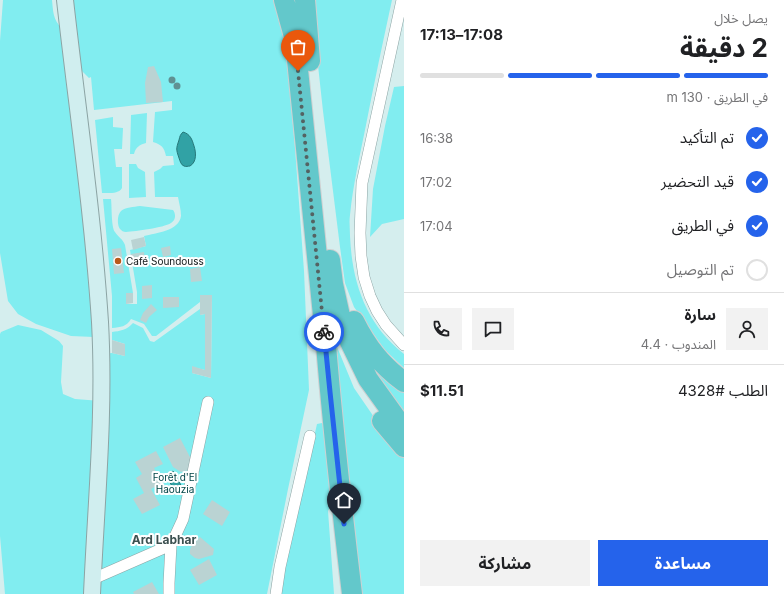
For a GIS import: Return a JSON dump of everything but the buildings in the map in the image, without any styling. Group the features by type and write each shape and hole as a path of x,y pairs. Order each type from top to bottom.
{"highway":[{"path":"284,0 294,40 338,474 352,594"},
{"path":"304,0 333,284 342,325 368,379 404,429"},
{"path":"318,270 336,335 352,374 373,409 394,437 404,447"},
{"path":"333,284 368,347 391,372 404,382"}],"street":[{"path":"65,0 93,237 100,322 102,388 93,587"},
{"path":"402,0 362,183 360,233 364,278 370,296 386,325 404,345"},
{"path":"169,594 168,583 171,545 183,519 208,402"},
{"path":"276,594 280,567 310,436"},
{"path":"93,587 157,551 171,545"}],"green space":[{"name":"Forêt d'El Haouzia","path":"3,0 52,0 55,19 62,28 71,0 278,0 283,15 295,148 304,271 309,390 267,594 5,594 0,536 1,332 18,325 41,330 59,341 63,346 61,382 63,394 75,399 101,401 101,354 112,353 125,356 125,344 112,340 112,332 126,329 133,323 143,328 150,341 154,342 200,309 200,315 205,314 205,370 192,367 192,373 211,378 212,295 200,295 200,302 156,336 152,336 144,324 131,319 123,326 112,328 112,296 103,199 111,199 114,229 125,245 133,293 126,293 126,304 137,304 137,292 130,250 146,246 144,236 172,228 179,221 181,216 178,197 155,197 154,172 163,166 174,165 173,156 166,156 162,147 153,142 155,112 172,110 172,101 94,110 91,77 89,78 76,65 83,194 94,337 71,336 36,324 18,314 8,301 0,253 0,41"},
{"path":"313,0 392,0 357,170 351,204 350,226 351,253 358,286 371,316 380,330 404,354 404,368 385,350 354,307 345,283 323,111 314,29"},
{"path":"404,86 404,219 382,224 370,237 373,189 385,126 394,87"},
{"path":"147,113 146,143 138,147 134,154 130,154 131,115"},
{"path":"113,117 113,127 123,128 122,149 114,149 116,167 122,167 122,188 116,192 102,193 95,120"},
{"path":"129,164 136,164 138,168 145,172 146,197 129,198"},
{"path":"140,206 173,210 175,213 175,219 167,225 130,232 122,231 118,223 118,217 121,211 130,207"},
{"path":"335,342 354,388 376,420 404,452 404,594 358,594"},
{"path":"369,352 404,386 404,417 372,372"},
{"path":"322,423 328,427 333,499 328,511 334,594 281,594 283,577 317,424"}],"shaded area":[{"path":"183,132 190,137 195,148 195,159 190,166 182,165 177,151 180,137"},
{"path":"173,471 182,487 175,491 166,476"}],"way so far":[{"path":"298,71 324,332"}],"place":[{"name":"Café Soundouss","path":"118,261"}],"district":[{"name":"Ard Labhar","path":"164,540"}],"route":[{"path":"324,332 344,524"}]}
